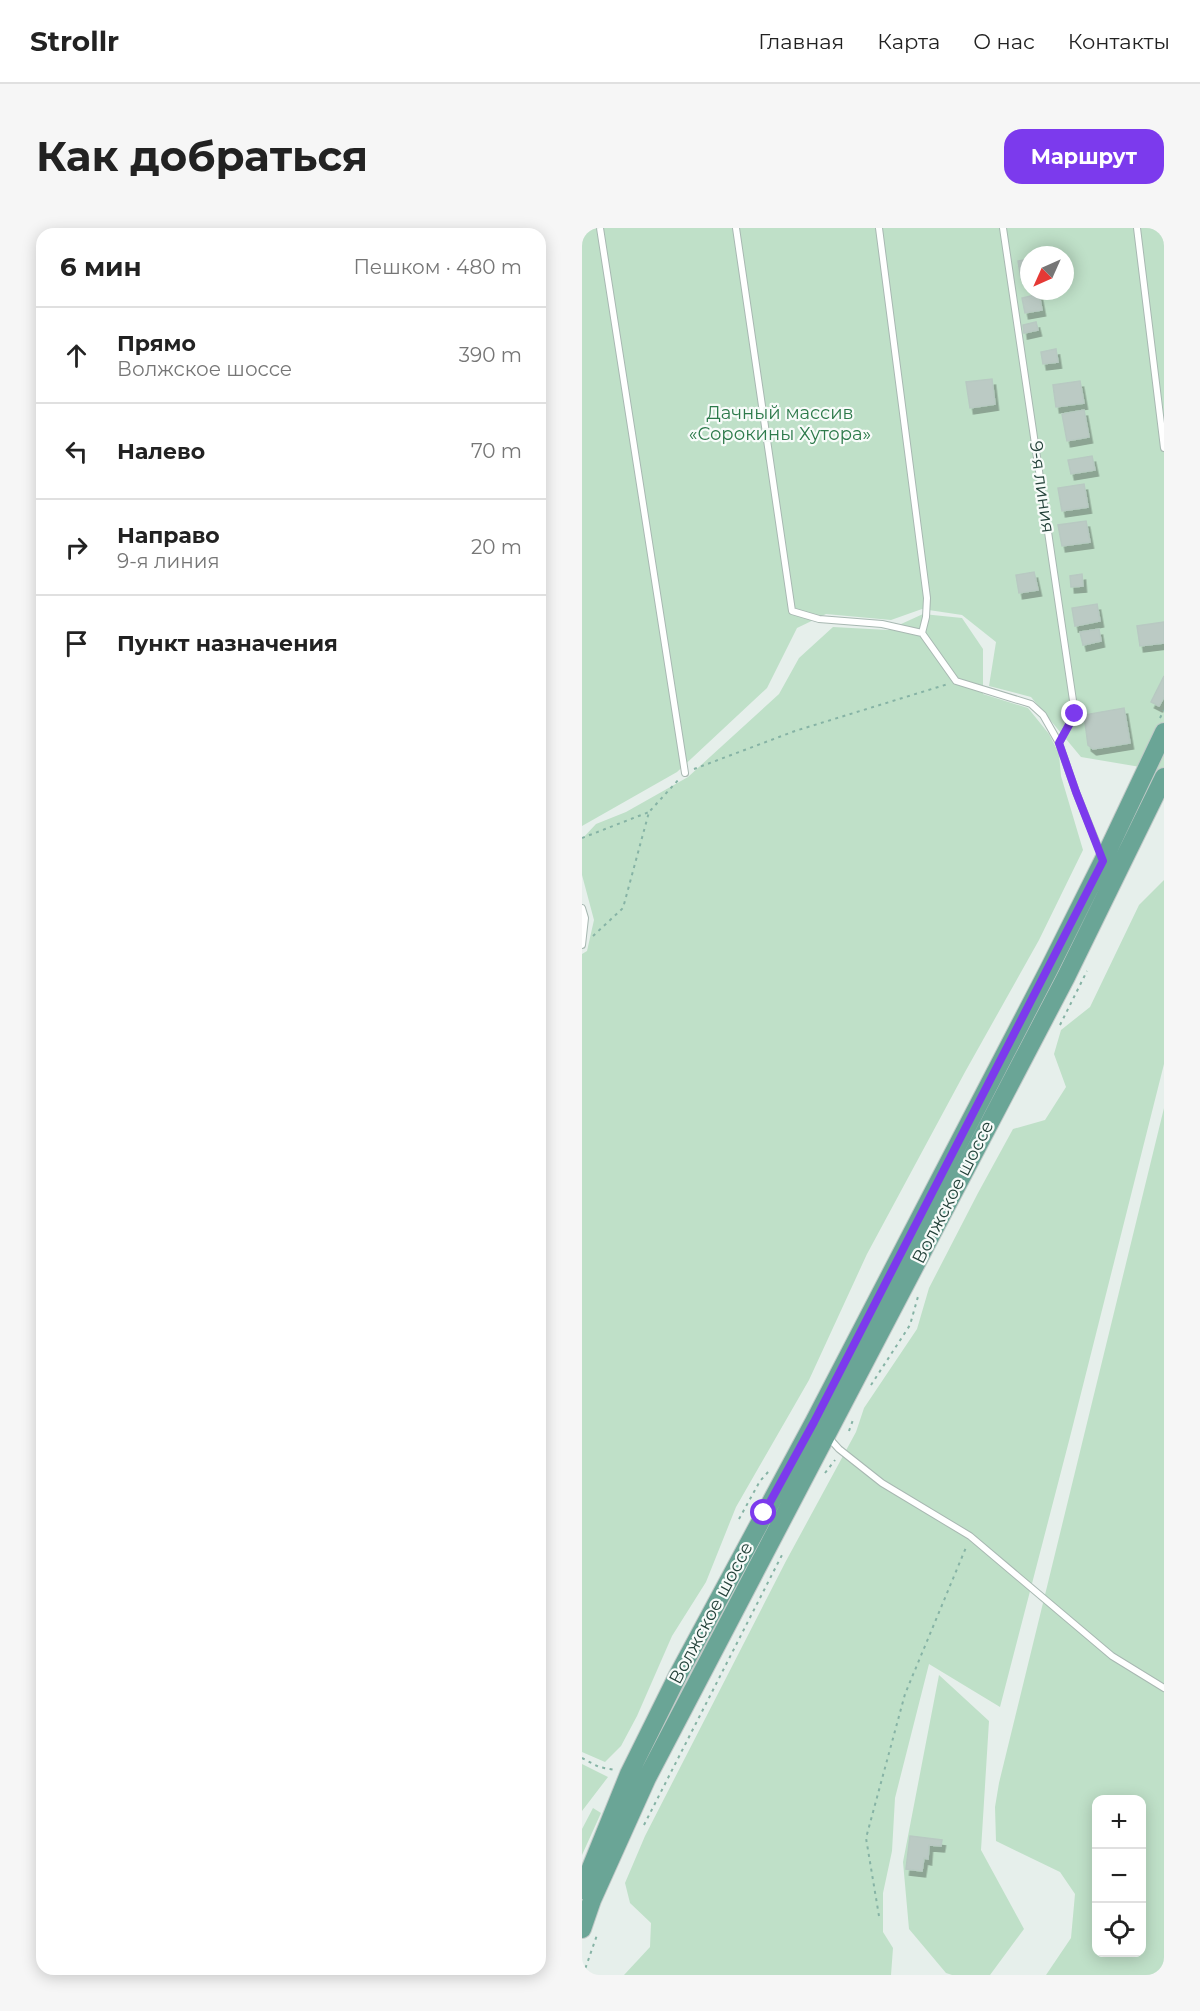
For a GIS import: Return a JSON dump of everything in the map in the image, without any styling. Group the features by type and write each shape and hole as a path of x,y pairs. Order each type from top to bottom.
{"main road":[{"name":"Волжское шоссе","path":"582,1890 629,1774 678,1675 814,1422 1103,861 1164,732"},
{"name":"Волжское шоссе","path":"589,1933 592,1900 648,1778 1066,977 1164,777"}],"lane":[{"path":"600,228 685,773"},
{"path":"736,228 792,611 819,619 882,624 922,633 956,681 1031,704 1043,715 1059,743 1103,861"},
{"path":"879,228 927,597 922,633"},
{"name":"9-я линия","path":"1004,228 1075,714 1059,743"},
{"path":"1137,228 1164,448"},
{"path":"582,908 585,918 582,945"},
{"path":"826,1434 839,1449 882,1482 970,1536 1112,1656 1164,1688"}],"path":[{"path":"582,838 649,812 685,773 795,731 956,681"},
{"path":"590,939 623,908 649,812"},
{"path":"825,1473 835,1460"},
{"path":"739,1519 760,1481 773,1467"},
{"path":"879,1916 866,1838 905,1695 970,1536"},
{"path":"641,1830 787,1546"},
{"path":"582,1758 599,1767 629,1774"},
{"path":"583,1975 589,1933"}],"green space":[{"name":"Дачный массив «Сорокины Хутора»","path":"582,228 1164,228 1164,771 1081,757 1031,697 989,686 996,642 962,615 922,609 891,620 826,614 797,628 767,688 677,772 582,826"},
{"path":"923,614 962,618 983,649 983,694 1028,708 1049,734 1059,754 1061,776 1083,850 1039,940 867,1254 809,1380 736,1507 706,1582 672,1636 637,1716 621,1746 605,1762 582,1752 582,954 587,951 594,920 582,875 582,839 596,824 626,812 688,777 779,694 799,658 833,627 888,630"},
{"path":"1164,880 1164,1064 1000,1707 929,1664 895,1798 892,1851 883,1893 883,1932 893,1948 891,1975 624,1975 650,1947 651,1923 630,1903 625,1883 645,1836 786,1561 856,1432 864,1408 917,1329 929,1288 1013,1129 1045,1120 1066,1087 1054,1054 1061,1030 1090,1007 1139,905"},
{"path":"1164,1108 1164,1975 1046,1975 1071,1938 1075,1894 1060,1872 996,1841 995,1807"},
{"path":"939,1675 989,1721 981,1850 1024,1929 990,1975 946,1973 909,1929 903,1862"},
{"path":"582,1764 608,1777 582,1811"},
{"path":"593,1808 601,1813 582,1855 582,1829"}],"building":[{"path":"1022,300 1040,300 1042,310 1025,313"},
{"path":"1036,322 1038,330 1024,333 1023,325"},
{"path":"1056,349 1058,362 1043,364 1041,352"},
{"path":"992,379 995,404 970,408 966,382"},
{"path":"1080,381 1084,403 1056,407 1053,385"},
{"path":"1084,410 1089,437 1067,441 1062,414"},
{"path":"1092,456 1095,470 1071,474 1068,460"},
{"path":"1084,484 1088,507 1062,511 1058,488"},
{"path":"1086,521 1090,542 1062,546 1058,525"},
{"path":"1034,572 1038,590 1019,593 1016,575"},
{"path":"1082,574 1083,586 1071,587 1070,576"},
{"path":"1097,604 1100,621 1075,626 1072,608"},
{"path":"1164,622 1164,643 1140,646 1137,626"},
{"path":"1099,629 1101,641 1083,645 1080,632"},
{"path":"1164,676 1164,697 1159,706 1151,702"},
{"path":"1124,708 1130,743 1093,749 1088,745 1084,715"},
{"path":"910,1836 942,1840 941,1846 929,1845 928,1859 924,1858 922,1871 906,1869"}],"route":[{"path":"764,1513 814,1422 1103,861 1059,743 1075,714"}]}
